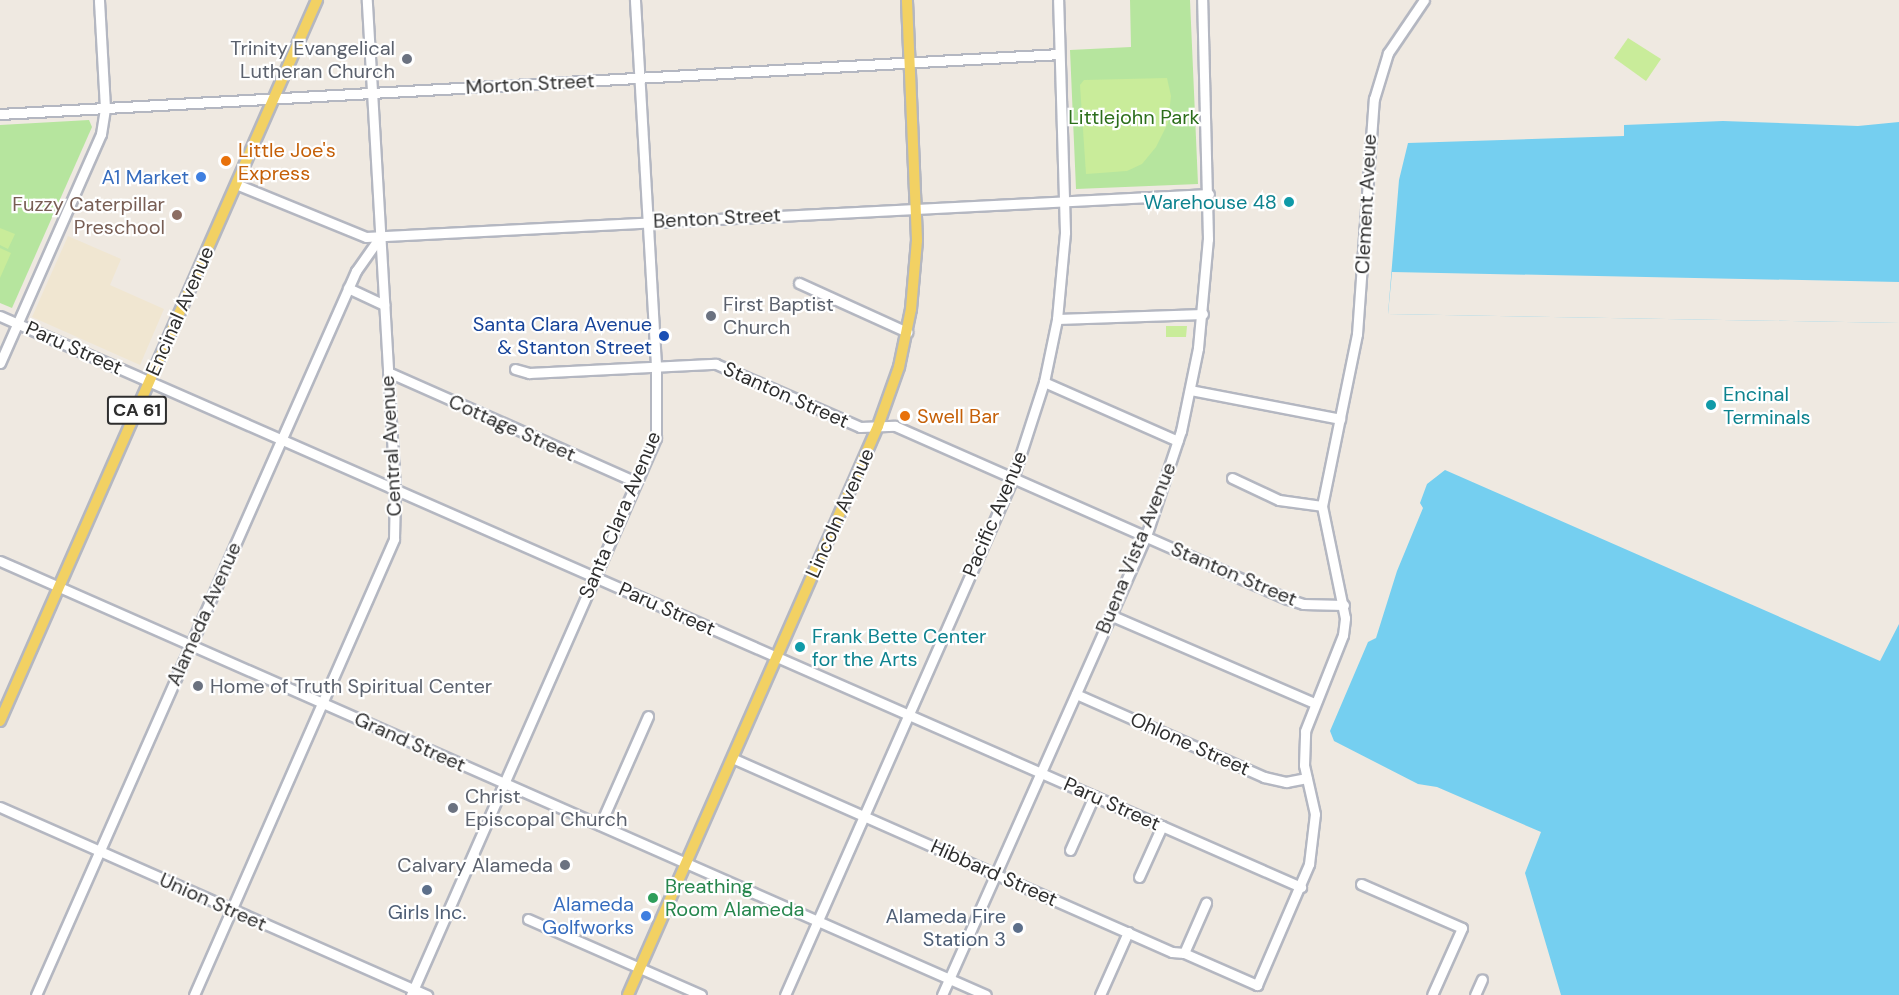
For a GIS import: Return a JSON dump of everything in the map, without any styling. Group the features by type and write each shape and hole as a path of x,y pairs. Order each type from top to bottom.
{"main road":[{"name":"Encinal Avenue","path":"0,721 317,0"},
{"name":"Lincoln Avenue","path":"628,995 878,426 907,332 915,269 916,207 907,0"}],"street":[{"path":"0,363 101,134 105,108 99,0"},
{"name":"Central Avenue","path":"194,995 394,539 395,490 367,0"},
{"name":"Santa Clara Avenue","path":"413,992 658,428 635,0"},
{"name":"Pacific Avenue","path":"785,995 1013,478 1044,382 1057,319 1063,267 1065,198 1058,0"},
{"name":"Buena Vista Avenue","path":"942,995 1146,536 1178,441 1190,390 1203,314 1209,194 1202,0"},
{"name":"Clement Aveue","path":"1257,985 1301,887 1315,827 1303,746 1314,703 1342,635 1344,605 1326,540 1322,506 1357,334 1374,99 1388,53 1424,0"},
{"name":"Morton Street","path":"0,114 1059,54"},
{"name":"Benton Street","path":"236,183 357,236 380,237 1065,198 1209,194"},
{"name":"Alameda Avenue","path":"36,995 348,288 366,254 380,237"},
{"path":"799,283 907,332"},
{"path":"348,288 384,305"},
{"path":"1057,319 1203,314"},
{"name":"Paru Street","path":"0,316 1301,887"},
{"name":"Stanton Street","path":"515,369 529,373 656,365 720,365 860,427 895,426 1303,604 1344,605"},
{"name":"Cottage Street","path":"388,372 636,482"},
{"path":"1044,382 1178,441"},
{"path":"1190,390 1340,419"},
{"path":"1232,478 1279,500 1322,506"},
{"name":"Grand Street","path":"0,561 986,995"},
{"path":"1110,615 1314,703"},
{"name":"Ohlone Street","path":"1076,694 1264,777 1286,782 1307,778"},
{"path":"600,825 648,716"},
{"name":"Hibbard Street","path":"732,758 1128,932 1172,951 1184,953 1257,985"},
{"path":"1070,850 1094,796"},
{"name":"Union Street","path":"0,807 413,992 427,995"},
{"path":"1139,877 1162,826"},
{"path":"1361,884 1462,928 1432,995"},
{"path":"1184,953 1206,903"},
{"path":"528,919 701,995"},
{"path":"1100,995 1128,932"},
{"path":"1475,995 1482,979"}],"shaded area":[{"path":"68,236 121,259 110,285 164,309 140,365 32,317"}],"green space":[{"name":"Littlejohn Park","path":"1130,0 1190,0 1198,184 1076,189 1070,50 1131,47"},
{"path":"1628,38 1661,59 1646,81 1614,58"},
{"path":"1167,78 1171,96 1168,123 1156,147 1142,164 1127,171 1086,174 1080,85 1084,80"},
{"path":"89,120 92,127 12,308 0,303 0,125"},
{"path":"0,228 15,234 8,249 0,245"},
{"path":"0,248 11,253 0,278"},
{"path":"1166,326 1187,326 1186,337 1166,337"}],"water":[{"path":"1723,121 1858,126 1899,122 1899,323 1388,314 1399,180 1408,143 1624,136 1624,125"},
{"path":"1445,470 1880,661 1899,624 1899,995 1561,995 1525,873 1541,832 1437,787 1418,784 1334,741 1330,731 1368,642 1376,638 1397,571 1423,508 1420,503 1427,484"}],"pier":[{"path":"1392,272 1899,282 1899,323 1388,314"}],"place":[{"name":"Trinity Evangelical Lutheran Church","path":"407,59"},
{"name":"Little Joe's Express","path":"226,161"},
{"name":"A1 Market","path":"201,177"},
{"name":"Warehouse 48","path":"1289,202"},
{"name":"Fuzzy Caterpillar Preschool","path":"177,215"},
{"name":"First Baptist Church","path":"711,316"},
{"name":"Santa Clara Avenue & Stanton Street","path":"664,336"},
{"name":"Encinal Terminals","path":"1711,405"},
{"name":"Swell Bar","path":"905,416"},
{"name":"Frank Bette Center for the Arts","path":"800,647"},
{"name":"Home of Truth Spiritual Center","path":"198,686"},
{"name":"Christ Episcopal Church","path":"453,808"},
{"name":"Calvary Alameda","path":"565,865"},
{"name":"Girls Inc.","path":"427,890"},
{"name":"Breathing Room Alameda","path":"653,898"},
{"name":"Alameda Golfworks","path":"646,916"},
{"name":"Alameda Fire Station 3","path":"1018,928"}]}
